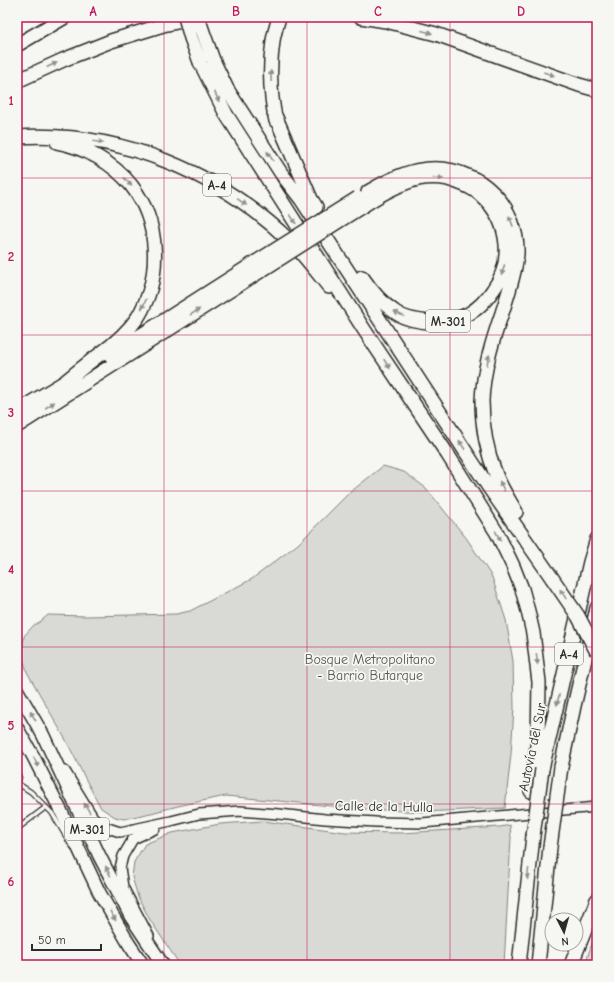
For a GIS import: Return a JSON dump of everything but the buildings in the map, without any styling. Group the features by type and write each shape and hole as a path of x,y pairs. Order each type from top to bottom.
{"highway":[{"path":"17,45 64,17"},
{"path":"185,17 191,38 227,89 281,173 302,199 488,486 578,616 597,652"},
{"path":"198,17 207,61 226,114 365,332 448,455 497,533 513,566 522,589 528,611 537,657 539,682 538,767"},
{"path":"17,82 64,60 111,41 163,25 202,17"},
{"path":"279,17 273,40 270,75 274,113 282,149 302,199"},
{"path":"361,17 386,21 436,34 597,90"},
{"name":"M-301","path":"274,113 311,199 365,281 382,302 395,313 415,321 439,323 460,318 476,309 496,286 502,273 507,254 506,236 500,220 491,205 477,191 459,182 439,177 419,178 400,184 361,202"},
{"name":"A-4","path":"17,137 72,137 117,145 146,153 176,164 214,183 244,202 293,244 365,332"},
{"name":"M-301","path":"17,140 44,140 68,144 91,153 113,167 131,185 143,204 154,239 155,257 153,281 138,317 114,344 66,381"},
{"name":"M-301","path":"17,411 259,266 361,202 384,182 403,174 432,168 448,169 463,173 470,176 493,192 504,206 511,220 516,236 517,254 512,281 490,351 484,379 482,402 484,431 488,452 496,475 538,546 550,574"},
{"name":"M-301","path":"17,426 259,266"},
{"name":"Autovía del Sur","path":"519,965 533,836 538,767 597,539"},
{"name":"A-4","path":"538,965 550,848 561,767 597,608"},
{"name":"M-301","path":"17,690 44,735 106,869 131,917 164,965"},
{"name":"M-301","path":"17,728 61,811 99,892 143,965"},
{"path":"571,965 597,900"}],"street":[{"path":"44,735 93,817 105,827 120,832 171,821"},
{"name":"Calle de la Hulla","path":"171,821 199,814 240,811 332,820 422,823 597,808"},
{"path":"164,965 123,887 120,868 123,856 133,839 171,821"}],"lane":[{"path":"20,785 31,792 52,813 71,846"},
{"path":"17,829 46,807"},
{"path":"75,852 99,892"}],"green space":[{"name":"Bosque Metropolitano - Barrio Butarque","path":"383,466 404,472 426,488 467,539 492,577 506,620 513,661 514,708 505,808 424,812 363,809 226,796 124,819 115,817 101,808 67,742 27,672 22,655 24,636 33,626 48,615 87,616 176,614 190,611 252,579 298,544 348,494"},
{"path":"263,821 345,832 402,833 500,827 510,825 511,838 504,965 180,965 150,920 138,897 132,877 134,862 145,844 172,833 220,824"},
{"path":"597,927 597,965 585,965"}]}
